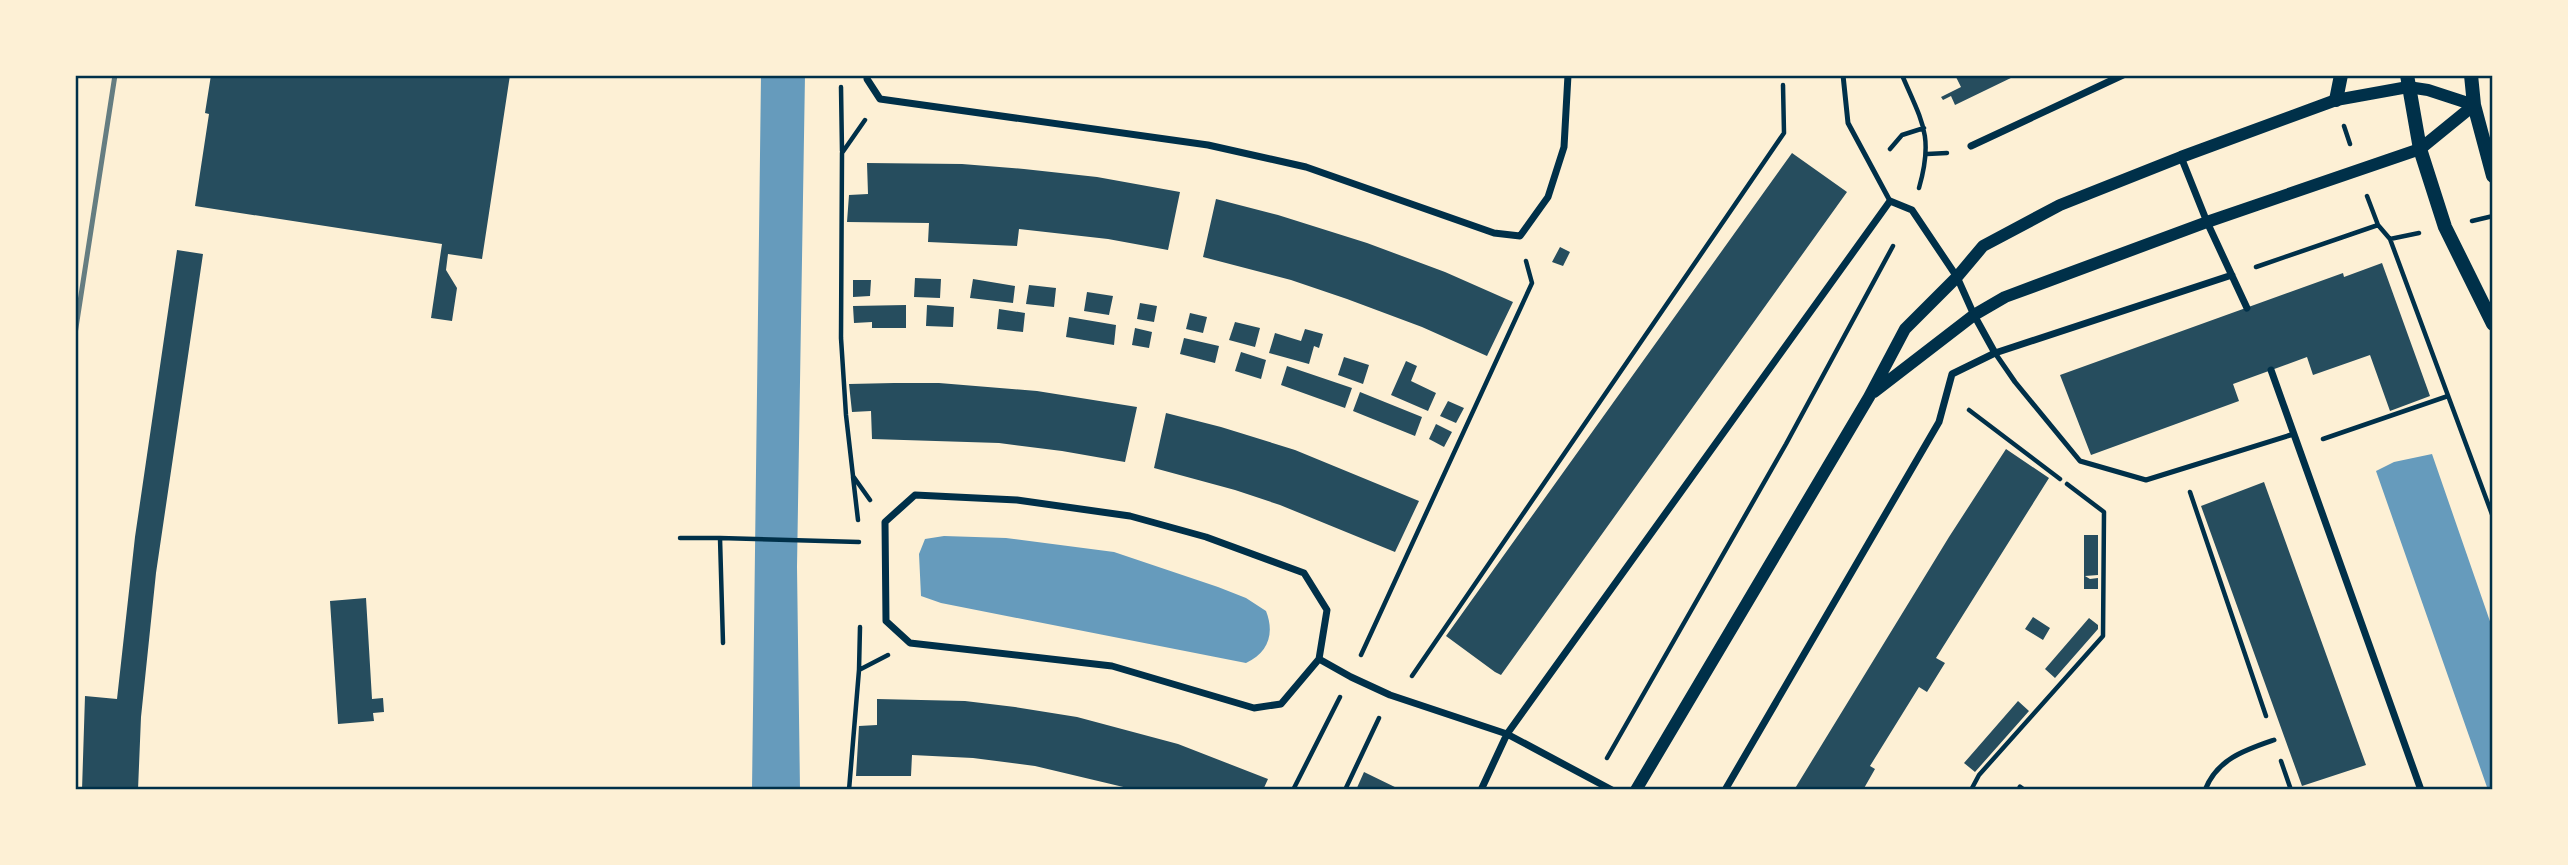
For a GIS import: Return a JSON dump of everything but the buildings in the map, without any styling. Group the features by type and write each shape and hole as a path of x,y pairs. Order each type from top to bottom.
{"main road":[{"path":"2336,100 2341,75"},
{"path":"2472,75 2474,105 2493,176"},
{"path":"2407,81 2420,149 2445,227 2493,324"}],"street":[{"path":"867,75 866,79 880,99 1208,145 1306,167 1494,233 1520,236 1548,197 1564,147 1568,75"},
{"path":"1971,146 2123,75"},
{"path":"1636,790 1869,397 1905,329 1957,277 1983,246 2060,205 2336,100 2407,81 2474,105"},
{"path":"1869,397 1974,315 2005,296 2207,222 2420,149 2474,105"},
{"path":"2181,157 2207,222 2247,308"},
{"path":"1481,790 1507,734 1889,201 1912,210 1957,277 1995,353"},
{"path":"1725,790 1939,422 1952,374 1995,353 2232,275"},
{"path":"2271,370 2421,790"},
{"path":"915,495 1005,499 1130,516 1206,537 1304,573 1327,610 1319,659 1281,704 1254,708 1112,666 910,643 886,621 885,522 915,495"},
{"path":"1319,659 1394,696 1507,734 1612,790"}],"lane":[{"path":"1843,75 1848,123 1889,201"},
{"path":"1995,353 2015,382 2080,461 2146,480 2294,434"},
{"path":"2205,790 2209,779 2224,761 2274,740"}],"path":[{"path":"841,75 841,338 847,427 853,476 885,522"},
{"path":"1595,779 1786,444 1912,210 1927,155 1924,128 1902,75"},
{"path":"1345,790 1394,696 1784,133 1783,85"},
{"path":"842,153 880,99"},
{"path":"1872,169 1902,135 1924,128"},
{"path":"2232,275 2378,225"},
{"path":"1293,790 1351,677 1532,283 1520,236"},
{"path":"2390,239 2493,517"},
{"path":"1947,394 2104,512 2103,636 1979,775 1971,790"},
{"path":"2299,448 2448,396"},
{"path":"2182,468 2291,790"},
{"path":"680,538 860,542"},
{"path":"720,538 723,643"},
{"path":"849,790 859,670 910,643"}],"water":[{"path":"761,75 805,75 797,567 800,790 752,790"},
{"path":"2432,454 2493,630 2493,790 2488,790 2376,471 2394,462"},
{"path":"944,536 1006,538 1114,552 1246,598 1266,611 1270,627 1268,642 1260,654 1246,663 941,603 921,596 919,554 925,539"}],"railway":[{"path":"75,334 115,75"}]}
